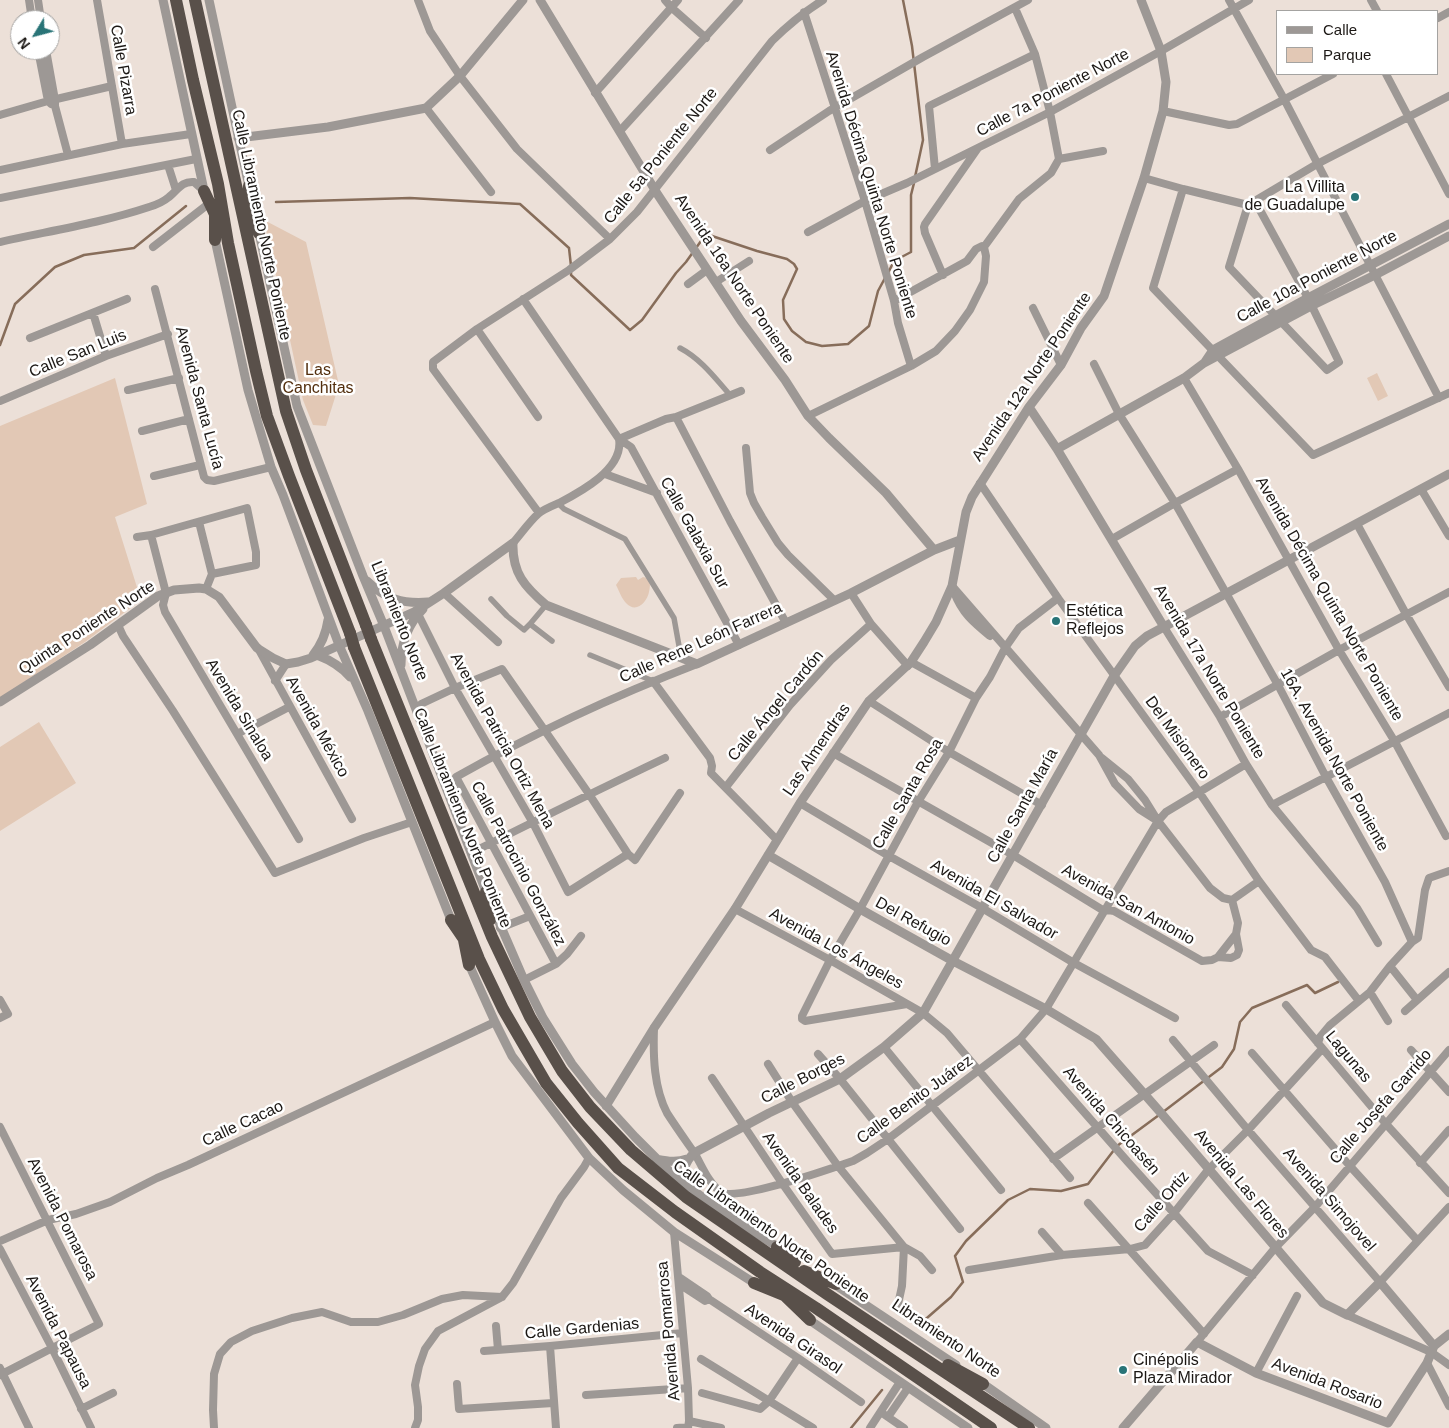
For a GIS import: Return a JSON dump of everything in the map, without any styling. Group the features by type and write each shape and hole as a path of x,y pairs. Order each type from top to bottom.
{"highway":[{"path":"176,0 218,184 228,243 267,416 350,633 354,648 458,906 474,962"},
{"name":"Calle Libramiento Norte Poniente","path":"195,0 235,178 254,233 276,368 286,411 306,470 371,639 480,892 530,1017 562,1071 590,1107 631,1150 686,1197 776,1252 831,1289 902,1343 1029,1428"},
{"path":"235,178 248,206 254,233"},
{"path":"215,240 211,209 218,184"},
{"path":"248,206 249,186"},
{"path":"204,191 228,243"},
{"path":"480,892 496,933"},
{"path":"458,906 462,936"},
{"path":"451,920 546,1083 618,1168 757,1278 785,1296 810,1320"},
{"path":"776,1252 831,1289"},
{"path":"757,1278 816,1308 992,1428"},
{"path":"785,1296 816,1308"},
{"path":"902,1343 926,1352 983,1384"}],"street":[{"name":"Calle Pizarra","path":"97,0 122,144"},
{"path":"163,0 204,191"},
{"name":"Libramiento Norte","path":"209,0 249,186 254,233 297,406 471,854 480,892"},
{"path":"418,0 430,31 460,76 517,149 610,239"},
{"path":"238,138 328,127 426,108 460,76 523,0"},
{"name":"Avenida 16a Norte Poniente","path":"540,0 654,189 741,321 808,416 818,428 886,493 934,550"},
{"path":"666,0 672,8 706,38"},
{"path":"595,93 678,0"},
{"path":"620,131 739,0"},
{"name":"Calle 5a Poniente Norte","path":"538,514 438,377 433,368 433,362 477,329 569,270 610,239 637,212 772,41 804,12 824,0"},
{"path":"770,150 906,66 1028,0"},
{"name":"Avenida 12a Norte Poniente","path":"980,483 1029,408 1060,365 1080,328 1104,296 1144,178 1163,111 1166,82 1161,51 1141,0"},
{"path":"1229,0 1284,99 1439,398"},
{"name":"Calle 7a Poniente Norte","path":"808,232 865,201 907,183 1050,112 1249,0"},
{"path":"894,301 967,261 976,249 984,246 1019,199 1051,173 1059,159 1050,112 1034,54 1015,8"},
{"name":"Avenida Décima Quinta Norte Poniente","path":"804,12 865,201 911,366"},
{"path":"932,170 929,106 1034,54"},
{"path":"41,60 68,155"},
{"path":"47,60 52,103"},
{"path":"1163,111 1229,126 1237,124 1330,75"},
{"path":"1387,75 1449,194"},
{"path":"0,115 112,86"},
{"path":"1144,178 1183,189 1251,203 1309,302 1339,362 1327,370 1229,267 1251,203 1317,164 1449,96"},
{"path":"426,108 491,192"},
{"path":"0,170 122,144 191,134"},
{"path":"943,275 924,227 979,147"},
{"path":"1059,159 1103,151"},
{"path":"0,198 196,159"},
{"path":"168,166 176,190"},
{"path":"0,242 130,214 156,205 179,186 187,182 194,182 204,191"},
{"path":"1183,189 1153,288 1313,455 1449,393"},
{"path":"153,247 211,209"},
{"name":"Calle 10a Poniente Norte","path":"1057,450 1184,378 1216,353 1309,302 1370,265 1449,224"},
{"name":"Calle 10a Poniente Norte","path":"1309,302 1374,275 1449,236"},
{"path":"215,240 248,390 271,467 339,645 368,711 451,920 474,962 495,1022 512,1056 590,1158 623,1190 674,1232 757,1278 810,1320 968,1428"},
{"path":"808,416 911,366 936,351 955,331 970,310 984,282 986,256 984,246"},
{"path":"716,282 749,260"},
{"path":"688,284 707,270"},
{"name":"Avenida Santa Lucía","path":"156,289 204,477 212,481 271,467"},
{"name":"Calle Galaxia Sur","path":"523,298 619,439 631,447 739,644"},
{"path":"30,338 128,299"},
{"path":"1033,308 1060,365"},
{"path":"94,313 106,356"},
{"path":"477,329 538,417"},
{"name":"Calle San Luis","path":"0,401 106,356 168,334"},
{"path":"680,348 691,354 701,363 730,395"},
{"name":"16A. Avenida Norte Poniente","path":"1094,364 1119,414 1174,503 1278,685 1326,777 1385,882 1412,942"},
{"path":"128,390 178,378"},
{"name":"Avenida Décima Quinta Norte Poniente","path":"1184,378 1290,560 1339,650 1395,742 1446,836"},
{"path":"199,522 212,574 206,589 219,597 258,648 286,664 298,662 384,626 444,593 513,543 538,514 605,474 619,449 619,439 741,391"},
{"name":"Avenida 17a Norte Poniente","path":"1029,408 1112,539 1272,805 1357,908 1378,943"},
{"path":"676,417 786,623"},
{"path":"142,431 189,419"},
{"path":"746,448 750,493 762,517 788,555 834,600"},
{"path":"154,476 200,465"},
{"path":"1112,539 1238,469"},
{"path":"605,474 657,493"},
{"name":"Calle Santa María","path":"923,1013 1114,676 1135,646 1147,636 1449,474"},
{"name":"Las Almendras","path":"606,1106 654,1028 735,909 800,803 868,701 910,664 936,622 952,586 966,512 980,483"},
{"name":"Del Misionero","path":"980,483 1058,598 1199,792 1259,881 1311,950 1325,957 1359,1001"},
{"path":"1422,489 1449,536"},
{"path":"560,502 564,509 625,539 674,618 681,657"},
{"path":"137,537 247,508 256,552 256,564 212,574"},
{"path":"1357,524 1406,614 1449,686"},
{"name":"Avenida Sinaloa","path":"150,535 166,593 163,605 165,612 299,838"},
{"name":"Calle Rene León Farrera","path":"456,777 545,729 653,681 697,664 851,593 934,550 960,540"},
{"path":"513,543 512,555 518,573 528,589 546,605 697,664"},
{"path":"363,576 376,590 416,610"},
{"path":"952,586 958,603 970,619 1005,648 1099,755 1128,779 1210,888 1223,898 1232,900 1259,881"},
{"name":"Quinta Poniente Norte","path":"0,702 90,645 158,596 174,590 206,589"},
{"path":"1220,717 1339,650 1449,592"},
{"path":"444,593 498,642"},
{"path":"851,593 870,624 910,664 976,698"},
{"name":"Calle Santa Rosa","path":"907,1004 805,1022 802,1019 830,960 918,802 949,752 976,698 990,677 1005,648 1019,628 1058,598"},
{"path":"491,599 524,630 546,605"},
{"path":"401,670 401,655 404,641 416,610"},
{"name":"Avenida Patricia Ortiz Mena","path":"416,610 455,688 534,823 568,892 628,854"},
{"path":"314,656 326,632 328,617"},
{"path":"530,624 552,641"},
{"name":"Calle Ángel Cardón","path":"726,787 790,705 831,660 870,624"},
{"path":"118,625 123,636 276,873 364,838 412,822"},
{"name":"Avenida México","path":"258,648 352,819"},
{"path":"314,656 331,661 344,670 356,684"},
{"path":"590,656 653,681 710,758 711,772 777,840"},
{"path":"275,681 286,664"},
{"path":"421,704 502,669 545,729 628,854 636,860 680,793"},
{"path":"868,701 949,752 1042,805"},
{"path":"237,734 289,707"},
{"path":"1272,805 1449,712"},
{"name":"Avenida San Antonio","path":"833,753 1013,855 1102,909 1114,911 1202,961 1218,957"},
{"path":"1099,755 1115,784 1139,809 1158,821"},
{"path":"471,854 665,758"},
{"path":"1158,821 1166,812 1246,764"},
{"name":"Calle Patrocinio González","path":"456,777 556,964"},
{"name":"Avenida El Salvador","path":"800,803 888,856 1175,1018"},
{"name":"Calle Benito Juárez","path":"691,1156 717,1188 725,1194 735,1195 838,1166 867,1154 888,1139 1020,1038 1046,1009 1158,821"},
{"name":"Del Refugio","path":"768,856 953,961 1046,1009"},
{"path":"1412,942 1418,938 1425,890 1429,878 1449,871"},
{"path":"1218,957 1231,958 1237,955 1239,950 1236,934 1238,923 1232,900"},
{"name":"Avenida Los Ángeles","path":"735,909 923,1013 947,1033 1070,1178"},
{"path":"530,916 496,933 524,980 543,1018 572,1064 606,1106 669,1171 776,1252"},
{"path":"1218,957 1236,934"},
{"path":"524,980 556,964 567,954 581,936"},
{"name":"Calle Ortiz","path":"969,1270 1062,1255 1130,1250 1145,1244 1208,1170 1285,1091 1320,1046 1320,1037 1330,1025 1370,992 1412,942"},
{"path":"1390,966 1417,1000"},
{"path":"1405,1011 1449,972"},
{"path":"1370,992 1388,1021"},
{"path":"0,1000 8,1014 0,1018"},
{"name":"Lagunas","path":"1286,1005 1386,1124 1449,1193"},
{"name":"Avenida Las Flores","path":"1046,1009 1096,1039 1323,1303 1347,1315 1433,1349 1449,1365"},
{"name":"Calle Borges","path":"656,1158 680,1162 744,1126 840,1079 864,1063 923,1013"},
{"name":"Calle Cacao","path":"0,1241 48,1220 76,1214 110,1202 157,1178 495,1022"},
{"path":"654,1028 654,1051 659,1092 667,1113 691,1156 683,1171 682,1182"},
{"name":"Avenida Chicoasén","path":"1020,1038 1127,1162 1208,1251 1253,1275"},
{"name":"Avenida Simojovel","path":"1173,1040 1248,1130 1380,1282 1433,1349"},
{"path":"1053,1158 1214,1044"},
{"path":"884,1047 1001,1190"},
{"path":"1411,1050 1449,1092"},
{"name":"Calle Josefa Garrido","path":"1197,1342 1275,1248 1315,1207 1449,1050"},
{"path":"1252,1053 1417,1240"},
{"path":"818,1054 960,1229"},
{"path":"768,1064 792,1102 838,1166 904,1247 920,1256 932,1270"},
{"name":"Avenida Balades","path":"712,1078 832,1254 904,1247"},
{"name":"Avenida Pomarosa","path":"0,1127 99,1324 52,1348"},
{"path":"1420,1162 1449,1130"},
{"path":"415,1428 418,1420 418,1407 415,1385 425,1349 438,1331 502,1297 513,1283 561,1198 590,1158"},
{"path":"1088,1202 1204,1334"},
{"path":"1347,1315 1380,1282 1449,1206"},
{"name":"Avenida Pomarrosa","path":"674,1232 688,1388 689,1425"},
{"path":"1042,1232 1062,1255"},
{"path":"897,1309 902,1286 904,1247"},
{"name":"Avenida Papausa","path":"0,1249 91,1428"},
{"name":"Avenida Girasol","path":"679,1281 707,1296 861,1402"},
{"name":"Libramiento Norte","path":"831,1289 983,1384 1046,1428"},
{"path":"214,1428 214,1374 220,1354 231,1342 252,1331 292,1318 322,1312 351,1322 378,1322 403,1315 442,1300 463,1296 502,1297"},
{"path":"1256,1373 1297,1296"},
{"path":"496,1326 498,1350"},
{"name":"Calle Gardenias","path":"484,1351 683,1333"},
{"path":"1386,1426 1427,1363 1433,1349 1449,1334"},
{"path":"1123,1428 1197,1342"},
{"name":"Avenida Rosario","path":"1197,1342 1256,1373 1386,1426"},
{"path":"550,1346 556,1428"},
{"path":"29,1428 1,1373 52,1348"},
{"path":"702,1393 760,1409 769,1401 798,1358"},
{"path":"702,1359 813,1428"},
{"path":"1427,1363 1449,1406"},
{"path":"457,1384 459,1409 554,1403"},
{"path":"870,1428 892,1394 904,1385"},
{"path":"888,1417 900,1399 904,1385"},
{"path":"586,1395 688,1388"},
{"path":"81,1408 112,1393"},
{"path":"892,1394 900,1399"},
{"path":"880,1412 904,1428"},
{"path":"677,1428 689,1425 721,1428"}],"green space":[{"name":"Las Canchitas","path":"264,220 306,242 339,385 326,426 313,425 303,400"},
{"path":"1377,373 1388,396 1378,401 1367,378"},
{"path":"115,378 147,504 115,517 141,600 85,642 0,698 0,426"},
{"path":"636,577 638,580 643,577 650,579 650,587 648,596 643,603 634,607 625,601 616,585 621,578"},
{"path":"39,722 76,783 0,831 0,747"}],"waterway":[{"path":"903,0 912,46 923,140 915,177"},
{"path":"888,273 894,261 911,252 911,195 914,183"},
{"path":"276,202 410,198 520,204 569,248 571,266"},
{"path":"0,345 15,304 55,267 84,255 134,248 186,206"},
{"path":"571,272 571,275 630,330 642,320 706,234 787,259 794,264 797,269 783,300 784,319 792,331 806,342 822,346 848,344 869,326 878,291 885,278"},
{"path":"1163,1112 1222,1067 1234,1049 1240,1022 1252,1008 1307,985 1315,993 1338,982"},
{"path":"1117,1146 1159,1115"},
{"path":"920,1324 951,1297 963,1282 955,1256 966,1241 1008,1200 1030,1189 1061,1191 1088,1184 1114,1150"},
{"path":"851,1428 882,1390"}],"place":[{"name":"La Villita de Guadalupe","path":"1355,197"},
{"name":"Estética Reflejos","path":"1056,621"},
{"name":"Cinépolis Plaza Mirador","path":"1123,1370"}]}
